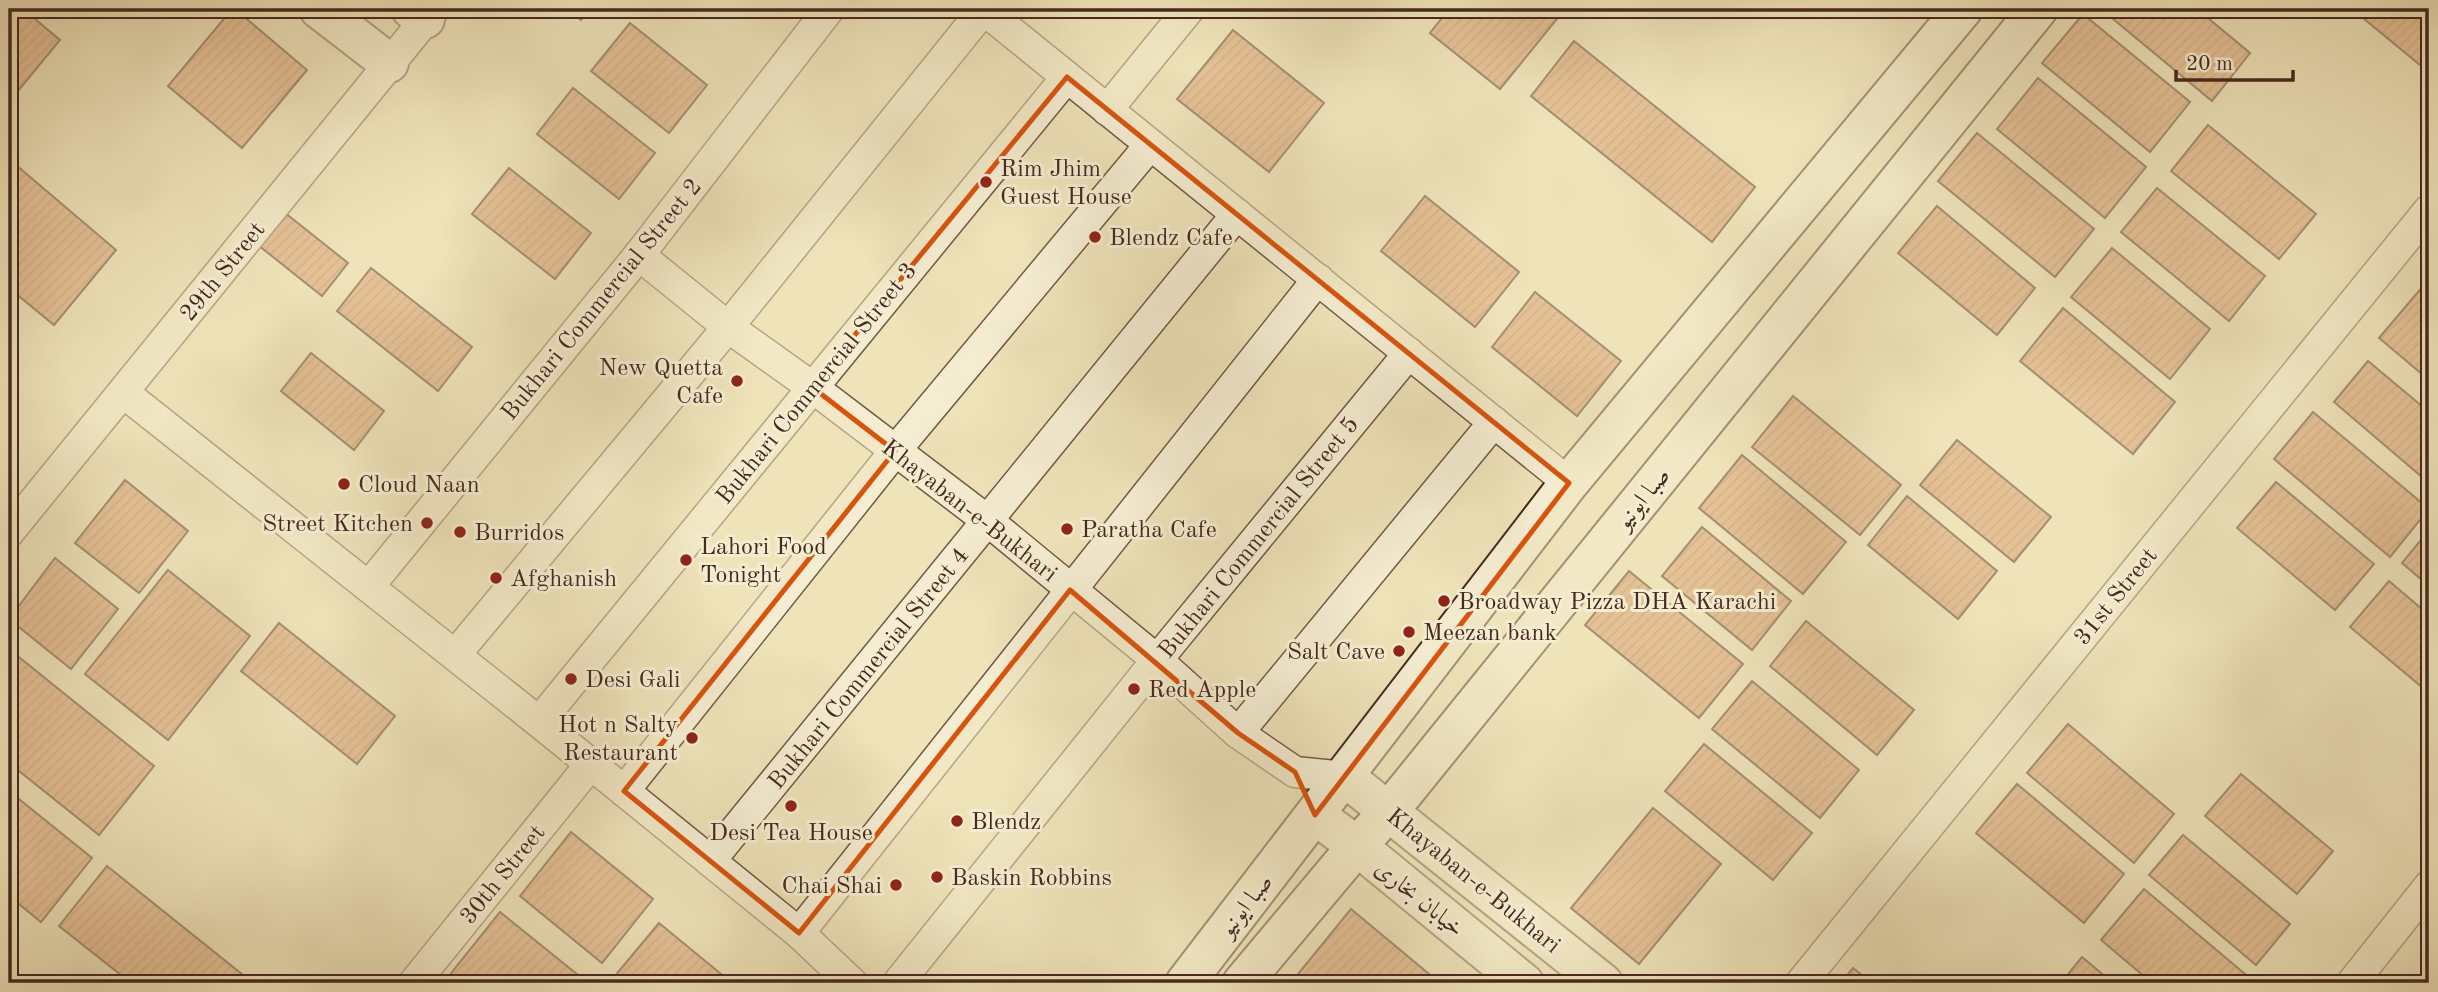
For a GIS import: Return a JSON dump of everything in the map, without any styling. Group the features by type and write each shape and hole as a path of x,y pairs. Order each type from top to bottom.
{"main road":[{"path":"319,9 389,63"},
{"name":"صبا ایونیو","path":"1185,983 1569,483 1963,9"},
{"name":"صبا ایونیو","path":"1242,983 1389,811 2038,9"},
{"name":"Khayaban-e-Bukhari","path":"1345,777 1603,983"},
{"name":"خیابان بخاری","path":"1315,815 1357,846 1524,983"}],"street":[{"name":"Bukhari Commercial Street 2","path":"369,586 639,255 829,9"},
{"path":"455,654 729,327 984,9 1569,483"},
{"path":"1107,110 1189,9"},
{"name":"29th Street","path":"9,532 389,63 423,12"},
{"name":"Bukhari Commercial Street 3","path":"539,722 1067,77"},
{"path":"624,791 895,451 1150,145"},
{"name":"31st Street","path":"1801,983 2429,210"},
{"name":"Bukhari Commercial Street 4","path":"710,861 1237,214"},
{"name":"Khayaban-e-Bukhari","path":"639,255 729,327 988,521 1157,660 1238,733 1295,772"},
{"path":"799,933 1318,279"},
{"name":"Bukhari Commercial Street 5","path":"898,983 1157,660 1409,353"},
{"path":"124,393 539,722 799,933 852,983"},
{"path":"1238,733 1494,422"},
{"name":"30th Street","path":"414,983 590,765"},
{"path":"1295,772 1345,777"},
{"path":"1295,772 1315,815"},
{"path":"2352,983 2429,886"}],"highlighted area":[{"path":"1067,77 1569,483 1315,815 1295,772 1238,733 1070,590 799,933 624,791 895,451 812,387"}],"building":[{"path":"9,9 23,9 60,40 9,102"},
{"path":"232,9 307,70 242,148 168,86"},
{"path":"566,9 589,9 581,20"},
{"path":"1449,9 1544,9 1557,19 1500,89 1430,33"},
{"path":"2101,9 2197,9 2250,53 2212,101"},
{"path":"2352,9 2429,9 2429,53 2420,65"},
{"path":"2083,14 2190,102 2150,152 2042,63"},
{"path":"630,23 707,85 669,133 591,71"},
{"path":"1233,30 1324,103 1269,172 1177,99"},
{"path":"1574,41 1755,187 1712,242 1531,96"},
{"path":"2038,78 2146,167 2105,218 1997,129"},
{"path":"573,88 655,153 619,199 537,134"},
{"path":"2208,125 2316,214 2279,259 2171,171"},
{"path":"1977,133 2094,229 2055,277 1938,181"},
{"path":"9,159 116,250 54,325 9,288"},
{"path":"509,168 591,233 555,279 472,214"},
{"path":"2157,188 2265,276 2229,321 2121,232"},
{"path":"1425,196 1519,272 1475,327 1381,251"},
{"path":"1937,206 2035,288 1997,335 1898,253"},
{"path":"284,212 348,263 322,296 258,245"},
{"path":"2112,248 2210,329 2170,379 2071,297"},
{"path":"371,268 472,347 438,391 337,311"},
{"path":"2424,285 2429,290 2429,380 2379,338"},
{"path":"1535,292 1621,361 1577,416 1492,347"},
{"path":"2063,308 2175,402 2133,454 2020,361"},
{"path":"311,353 384,411 354,450 281,391"},
{"path":"2368,361 2429,412 2429,483 2334,402"},
{"path":"1793,396 1901,485 1860,535 1752,447"},
{"path":"2313,412 2429,509 2390,557 2274,459"},
{"path":"1957,440 2051,517 2014,562 1920,485"},
{"path":"1742,455 1846,542 1803,594 1699,508"},
{"path":"125,480 188,531 139,593 75,543"},
{"path":"2276,482 2374,564 2335,610 2237,528"},
{"path":"1907,496 1997,571 1958,619 1868,545"},
{"path":"1702,527 1791,601 1752,650 1662,576"},
{"path":"2429,530 2429,586 2402,563"},
{"path":"55,558 118,609 71,669 9,619"},
{"path":"168,570 250,636 168,740 85,674"},
{"path":"1629,571 1743,664 1699,718 1585,625"},
{"path":"2389,581 2429,615 2429,693 2350,627"},
{"path":"1806,621 1914,710 1877,755 1770,666"},
{"path":"279,623 395,716 357,764 241,671"},
{"path":"9,649 154,766 99,835 9,763"},
{"path":"1752,681 1859,770 1820,818 1712,729"},
{"path":"2068,724 2174,814 2134,863 2027,773"},
{"path":"1704,744 1812,833 1773,880 1665,791"},
{"path":"2241,774 2333,851 2297,894 2205,816"},
{"path":"2017,784 2124,874 2084,923 1976,833"},
{"path":"9,791 92,858 41,922 9,896"},
{"path":"1653,808 1721,864 1639,964 1571,908"},
{"path":"571,832 653,899 602,963 520,896"},
{"path":"2183,835 2290,924 2256,965 2149,875"},
{"path":"107,866 243,975 237,983 131,983 59,926"},
{"path":"2144,889 2251,979 2247,983 2152,983 2101,940"},
{"path":"1351,909 1429,974 1422,983 1310,983 1298,974"},
{"path":"500,912 588,983 456,983 448,977"},
{"path":"659,923 732,983 609,983"},
{"path":"2082,957 2113,983 2061,983"},
{"path":"1853,968 1872,983 1841,983"}],"place":[{"name":"Rim Jhim Guest House","path":"986,182"},
{"name":"Blendz Cafe","path":"1095,237"},
{"name":"New Quetta Cafe","path":"737,381"},
{"name":"Cloud Naan","path":"344,484"},
{"name":"Street Kitchen","path":"427,523"},
{"name":"Paratha Cafe","path":"1067,529"},
{"name":"Burridos","path":"460,532"},
{"name":"Lahori Food Tonight","path":"686,560"},
{"name":"Afghanish","path":"496,578"},
{"name":"Broadway Pizza DHA Karachi","path":"1444,601"},
{"name":"Meezan bank","path":"1409,632"},
{"name":"Salt Cave","path":"1399,651"},
{"name":"Desi Gali","path":"571,679"},
{"name":"Red Apple","path":"1134,689"},
{"name":"Hot n Salty Restaurant","path":"692,738"},
{"name":"Desi Tea House","path":"791,806"},
{"name":"Blendz","path":"957,821"},
{"name":"Baskin Robbins","path":"937,877"},
{"name":"Chai Shai","path":"896,885"}]}
